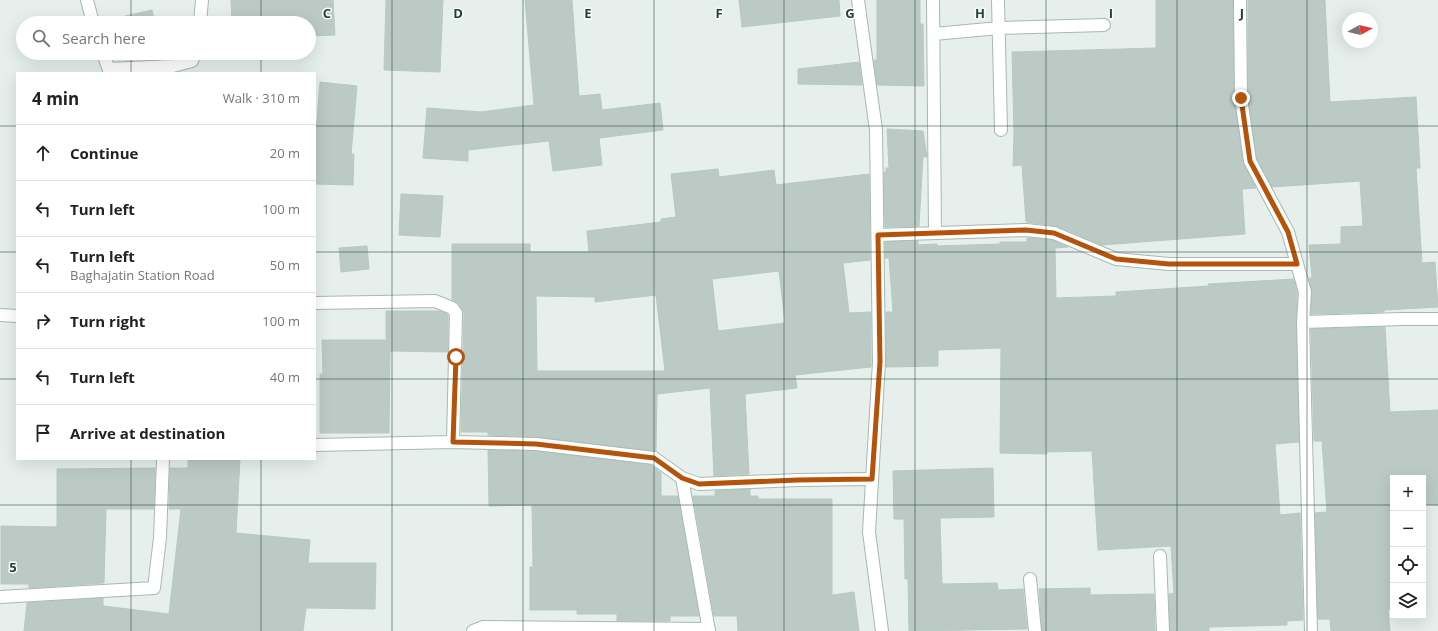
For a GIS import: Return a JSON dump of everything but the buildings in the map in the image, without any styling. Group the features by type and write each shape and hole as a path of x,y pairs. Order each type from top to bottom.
{"street":[{"path":"87,0 91,16"},
{"path":"201,16 202,0"},
{"path":"858,0 876,130 880,362 869,532 882,631"},
{"path":"934,0 935,233"},
{"path":"998,0 1001,130"},
{"path":"1240,0 1241,98 1250,161 1288,232 1305,292 1303,322 1311,631"},
{"path":"934,34 999,28 1104,25"},
{"path":"106,60 110,71 173,66 192,60"},
{"path":"878,235 1026,230 1054,233 1116,259 1169,264 1297,264"},
{"path":"316,303 435,301 446,304 452,308 456,313 453,442"},
{"path":"0,315 16,316"},
{"path":"1303,322 1438,319"},
{"path":"316,446 453,442 536,444 654,458 682,478 699,484 872,479"},
{"path":"0,597 154,588 160,538 163,460"},
{"path":"473,631 483,627 709,630 682,478"},
{"path":"1160,556 1163,631"},
{"path":"1030,579 1035,631"}],"route":[{"path":"456,357 453,442 536,444 654,458 682,478 699,484 872,479 880,362 878,235 1026,230 1054,233 1116,259 1169,264 1297,264 1288,232 1250,161 1241,98"}]}
